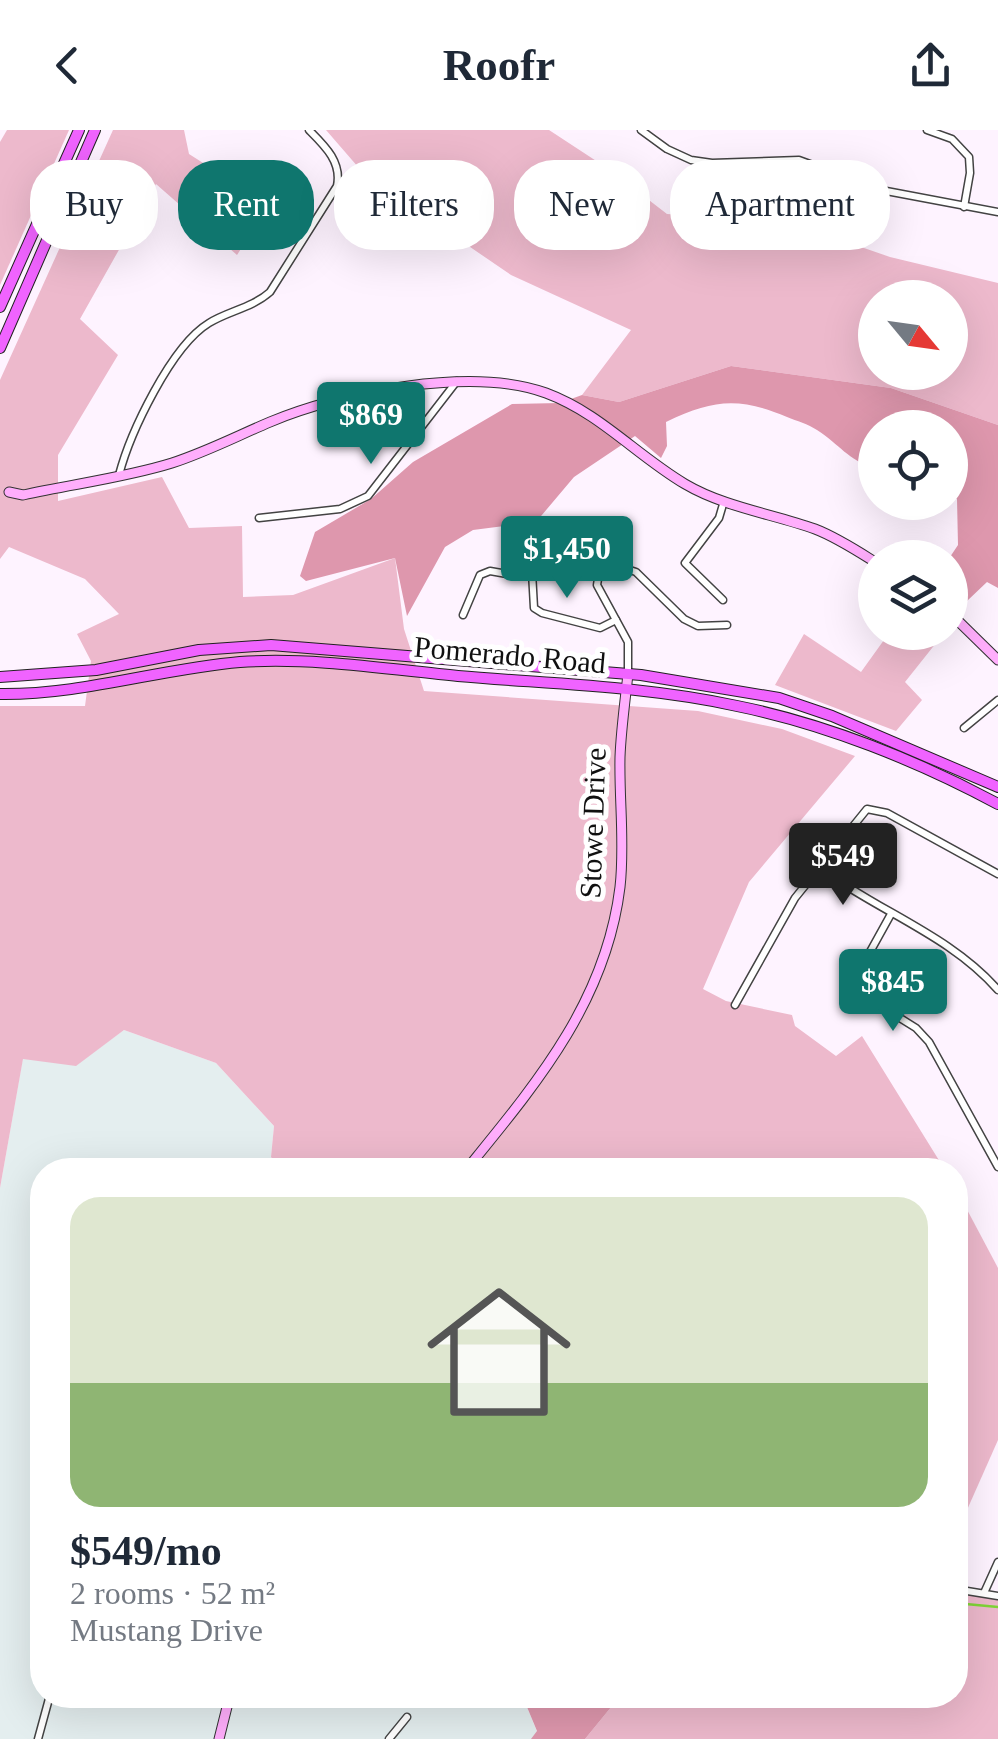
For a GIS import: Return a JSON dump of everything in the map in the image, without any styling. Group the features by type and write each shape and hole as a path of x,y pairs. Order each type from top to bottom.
{"main road":[{"path":"0,307 79,130"},
{"path":"0,348 95,130"},
{"name":"Pomerado Road","path":"0,677 96,670 199,650 256,645 359,649 628,674 779,698 832,716 998,786"},
{"name":"Pomerado Road","path":"0,694 96,687 241,662 347,665 626,691 731,704 777,715 946,778 998,804"}],"street":[{"path":"119,475 134,433 174,360 211,322 270,292 337,186 340,175 334,160 309,130"},
{"path":"642,130 667,150 691,160 799,160 881,190 998,212"},
{"path":"927,130 952,140 969,157 964,206"},
{"path":"260,518 340,509 368,496 458,380"},
{"path":"9,492 23,494 119,475 211,450 304,411 436,381 508,382 566,401 597,418 686,484 818,530 858,552"},
{"path":"723,600 685,563 719,518 724,500"},
{"path":"462,615 480,575 490,571 532,572 568,554 601,560 646,579 684,619 698,626 727,625"},
{"path":"601,560 597,584 628,642 628,674"},
{"path":"532,572 534,608 542,613 600,628 616,620"},
{"path":"968,631 998,660"},
{"name":"Stowe Drive","path":"475,1158 556,1056 588,1000 604,958 620,886 620,757 628,674"},
{"path":"964,728 998,700"},
{"path":"735,1004 795,898 868,809 998,874"},
{"path":"818,866 850,891 952,947 998,990"},
{"path":"891,914 855,979 855,990 916,1028 929,1042 998,1167"},
{"path":"984,1593 998,1562"},
{"path":"968,1591 998,1596"},
{"path":"38,1739 46,1708"},
{"path":"219,1739 227,1708"},
{"path":"389,1739 407,1717"}],"shaded area":[{"path":"7,130 69,130 56,160 30,160 30,218 0,285 0,142"},
{"path":"113,130 184,130 189,154 198,160 178,160 178,203 158,186 158,160 99,160"},
{"path":"326,130 549,130 595,160 514,160 514,250 650,250 650,201 670,214 670,250 870,250 998,283 998,425 968,415 968,410 955,410 897,390 968,390 968,280 858,280 858,383 731,366 619,402 582,395 631,330 511,275 474,250 494,250 494,160 352,160"},
{"path":"59,250 119,250 80,319 118,355 58,455 58,501 162,477 189,528 242,526 243,597 293,595 395,558 404,629 424,691 698,711 782,729 855,756 749,882 703,989 726,1001 792,1015 795,1026 836,1056 862,1036 938,1158 272,1158 274,1126 216,1063 124,1030 76,1066 23,1059 0,1188 0,706 85,706 91,661 77,634 119,614 85,579 9,547 0,559 0,380"},
{"path":"731,366 858,383 858,390 897,390 955,410 858,410 858,461 806,424 755,406 726,403 698,409 666,422 667,446 661,458 635,436 574,477 536,522 473,530 445,547 407,616 395,558 306,581 300,576 315,532 371,499 413,462 512,404 560,403 582,395 619,402"},
{"path":"968,415 998,425 998,588 987,582 968,600 968,540 958,540 957,520 968,520"},
{"path":"804,634 861,672 877,650 930,650 905,682 922,700 896,731 775,685"},
{"path":"124,1030 216,1063 274,1126 272,1158 30,1158 30,1708 527,1708 540,1739 0,1739 0,1188 23,1058 76,1065"},
{"path":"968,1211 998,1268 998,1440 968,1508"},
{"path":"968,1595 998,1599 998,1739 585,1739 610,1708 968,1708"},
{"path":"527,1708 610,1708 585,1739 531,1739 537,1731"}],"waterway":[{"path":"968,1604 998,1607"}]}
